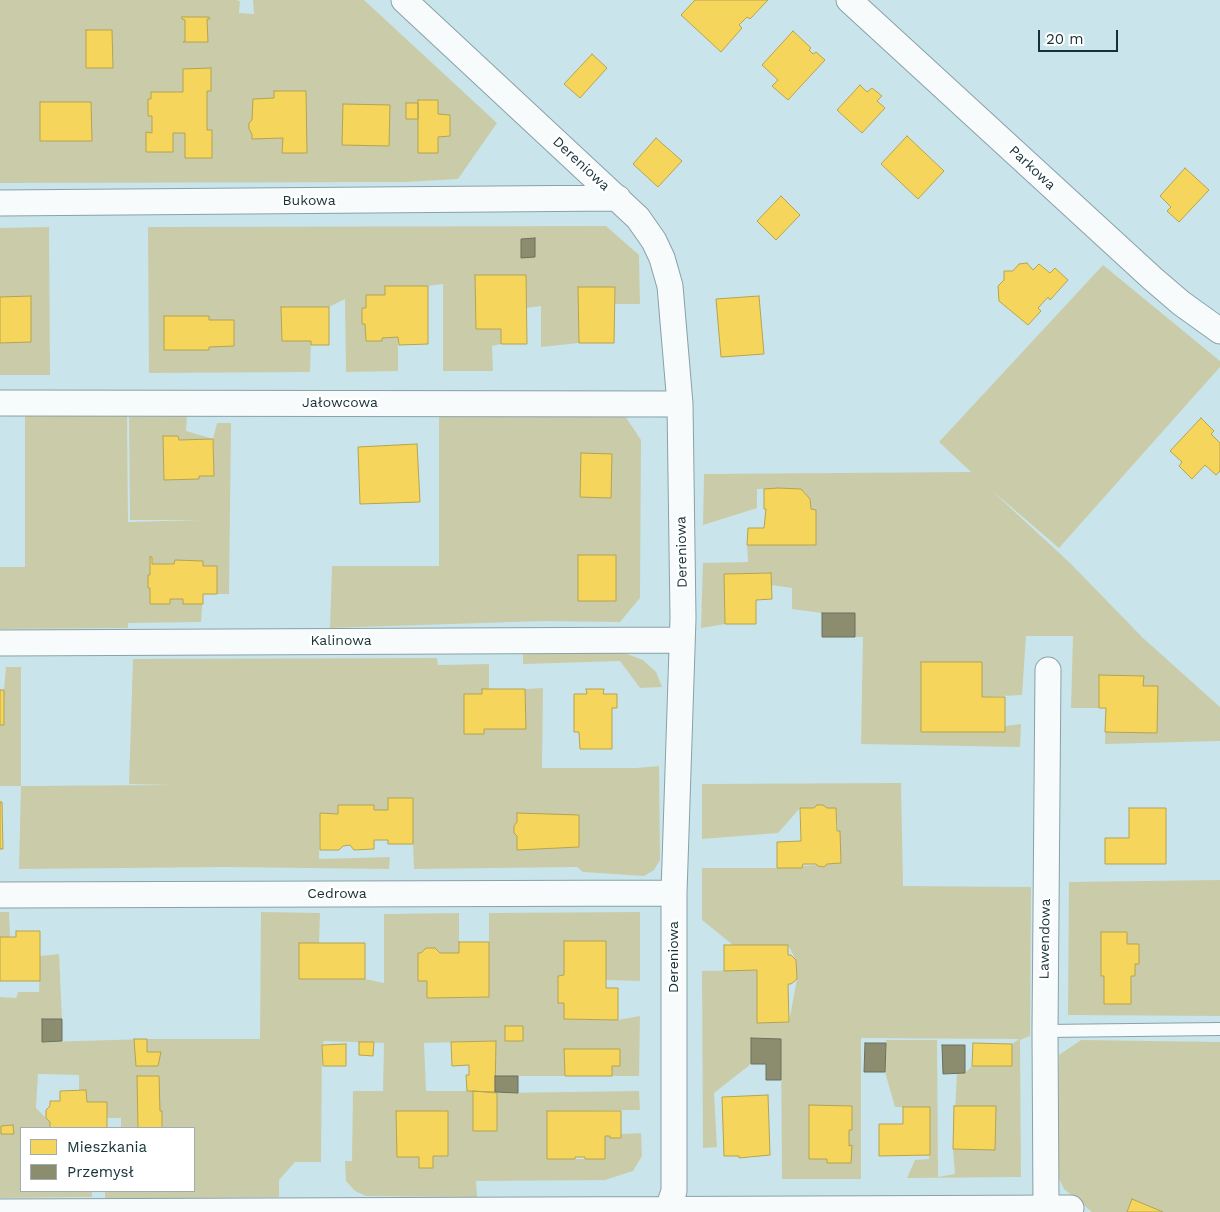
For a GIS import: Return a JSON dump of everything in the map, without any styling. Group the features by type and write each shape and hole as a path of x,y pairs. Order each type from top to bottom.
{"street":[{"name":"Dereniowa","path":"404,0 638,218 654,241 662,258 670,286 680,404 682,640 674,893 674,1191 668,1211"},
{"name":"Parkowa","path":"849,0 1153,279 1220,332"},
{"name":"Bukowa","path":"0,203 618,198"},
{"name":"Jałowcowa","path":"0,403 680,404"},
{"name":"Kalinowa","path":"0,643 682,640"},
{"name":"Lawendowa","path":"1046,1208 1045,1030 1048,670"},
{"name":"Cedrowa","path":"0,895 674,893"},
{"path":"0,1212 1071,1208"}],"lane":[{"path":"1045,1030 1220,1029"}],"green space":[{"path":"0,0 236,0 240,1 239,13 254,14 253,0 364,0 497,123 458,179 405,182 0,183"},
{"path":"606,226 639,255 640,304 615,304 615,287 579,343 541,347 541,306 526,308 526,275 475,275 476,328 501,329 501,344 492,346 493,371 443,371 443,284 385,286 385,295 366,295 366,308 362,308 362,323 365,324 366,341 382,341 382,338 398,337 398,371 346,372 345,299 329,307 281,307 282,341 311,341 310,372 149,373 148,227"},
{"path":"49,227 50,375 0,375 0,228"},
{"path":"1103,265 1220,361 1220,367 1059,548 989,488 1070,563 1143,638 1220,707 1220,741 1105,744 1106,708 1071,708 1073,636 1026,636 1022,695 982,697 921,662 921,732 1004,732 1005,726 1021,724 1020,747 861,744 863,637 855,637 855,613 822,613 792,609 792,588 771,585 771,573 724,574 725,624 701,628 703,563 748,562 747,545 816,544 816,510 811,509 810,499 801,489 757,489 757,508 703,525 704,474 971,472 939,442"},
{"path":"439,411 623,413 641,440 640,598 620,622 543,621 330,628 332,566 439,566"},
{"path":"127,414 128,522 201,520 130,520 129,417 187,416 186,431 213,439 217,423 231,423 229,594 203,594 201,622 128,623 128,628 0,629 0,567 25,567 25,416","holes":["163,436 178,436 179,440 213,439 214,475 199,476 198,479 164,480"]},
{"path":"611,651 643,660 656,672 662,687 640,688 620,661 523,664 523,653"},
{"path":"437,658 438,665 489,664 489,689 482,689 484,729 525,729 525,689 543,688 542,768 636,768 659,766 660,860 654,870 644,876 583,872 577,867 414,869 413,844 388,798 388,810 338,805 338,814 320,813 319,859 390,857 389,869 226,867 19,869 21,786 174,785 129,784 133,659"},
{"path":"6,667 21,667 21,786 0,786 0,725 4,724"},
{"path":"901,783 903,886 1031,887 1030,1036 1020,1040 1021,1177 907,1178 915,1160 929,1159 930,1107 895,1107 885,1072 886,1040 937,1040 938,1177 955,1174 953,1149 957,1074 965,1073 972,1066 1012,1066 1012,1044 1019,1039 861,1038 861,1179 782,1179 781,1039 751,1038 751,1064 714,1093 717,1147 703,1148 702,971 757,970 757,1023 789,1022 797,979 796,960 788,945 733,945 702,920 702,868 777,868 841,863 836,808 800,808 778,833 702,839 702,784"},
{"path":"1220,880 1220,1016 1068,1015 1069,882"},
{"path":"0,912 9,912 10,937 0,937"},
{"path":"261,912 320,913 319,943 299,943 299,979 365,979 384,983 384,914 459,913 459,953 440,953 435,948 426,948 421,953 418,953 418,981 427,981 427,998 489,997 489,913 640,912 640,981 606,980 606,941 564,941 564,975 558,976 558,1002 564,1003 564,1019 618,1020 640,1016 639,1076 612,1076 612,1066 620,1066 619,1049 565,1049 565,1076 495,1076 496,1041 424,1043 426,1091 473,1091 473,1131 497,1131 497,1093 639,1091 640,1110 547,1111 547,1159 605,1159 605,1136 621,1138 621,1134 641,1133 642,1156 633,1171 605,1180 476,1181 477,1197 366,1196 355,1191 346,1181 345,1161 352,1161 353,1091 383,1091 384,1043 324,1041 322,1045 321,1162 295,1162 279,1180 279,1197 105,1199 105,1192 195,1192 195,1127 121,1127 121,1118 107,1118 106,1102 87,1102 86,1090 79,1090 79,1075 38,1074 36,1108 50,1122 50,1127 20,1127 20,1192 92,1192 92,1197 0,1198 0,997 16,998 18,992 39,992 40,956 59,954 62,1019 42,1019 43,1042 147,1039 260,1039"},
{"path":"1081,1040 1220,1042 1220,1212 1092,1212 1064,1189 1057,1174 1059,1055"}],"building: Mieszkania":[{"path":"695,0 768,0 750,19 747,17 739,25 742,28 721,52 681,15"},
{"path":"182,17 209,17 210,19 207,19 208,42 183,42 185,41 185,20"},
{"path":"86,30 112,30 113,68 86,68"},
{"path":"793,31 811,48 809,50 813,54 816,52 825,60 788,100 772,86 778,80 762,65"},
{"path":"592,54 607,68 580,98 564,84"},
{"path":"211,68 211,91 207,91 207,130 212,130 212,158 185,158 185,133 173,133 173,152 146,152 146,132 152,133 152,116 148,116 148,99 151,99 151,92 183,92 183,69"},
{"path":"860,85 867,92 872,88 882,96 877,101 885,108 862,133 837,110"},
{"path":"274,91 306,91 307,153 282,153 283,138 252,139 249,123 252,120 253,99 274,98"},
{"path":"418,100 438,100 438,114 450,115 450,136 438,137 438,153 418,153"},
{"path":"40,102 91,102 92,141 40,141"},
{"path":"406,103 418,103 418,119 406,119"},
{"path":"343,104 390,105 389,146 342,145"},
{"path":"907,136 944,171 918,199 881,164"},
{"path":"656,138 682,161 658,187 633,164"},
{"path":"1185,168 1209,190 1179,222 1167,211 1171,207 1160,196"},
{"path":"781,196 800,215 776,240 757,221"},
{"path":"1027,263 1033,270 1039,264 1050,273 1055,268 1068,280 1050,300 1048,297 1038,308 1041,311 1028,325 999,301 998,286 1004,280 1004,271 1013,271 1019,264"},
{"path":"475,275 526,275 527,344 501,344 501,329 476,329"},
{"path":"385,286 428,286 428,344 399,345 398,337 382,338 382,341 366,341 365,324 362,324 362,308 366,308 366,295 385,295"},
{"path":"578,287 615,287 614,343 579,343"},
{"path":"31,296 31,342 0,343 0,297"},
{"path":"759,296 764,354 721,357 716,299"},
{"path":"281,307 329,307 329,345 311,345 311,341 282,341"},
{"path":"164,316 209,316 209,320 234,320 234,346 209,347 209,350 164,350"},
{"path":"1201,418 1214,431 1211,434 1220,443 1220,471 1216,475 1205,465 1192,479 1179,466 1182,462 1170,451"},
{"path":"163,436 178,436 179,440 213,439 214,476 199,476 199,479 164,480"},
{"path":"417,444 420,502 360,504 358,447"},
{"path":"581,453 612,454 611,498 580,497"},
{"path":"764,489 801,489 810,499 811,509 816,510 816,545 747,545 748,528 764,528 766,509 764,509"},
{"path":"578,555 616,555 616,601 578,601"},
{"path":"150,557 152,557 152,564 174,564 175,560 203,561 203,566 217,566 217,594 203,594 203,604 183,604 183,599 170,599 170,604 150,604 148,575 150,575"},
{"path":"771,573 772,599 756,600 756,624 725,624 724,574"},
{"path":"921,662 982,662 982,697 1005,697 1005,732 921,732"},
{"path":"1099,675 1144,676 1143,686 1158,686 1157,733 1105,732 1106,708 1099,708"},
{"path":"482,689 525,689 526,729 484,729 484,734 464,734 464,694 482,694"},
{"path":"586,689 604,689 603,694 617,694 617,708 612,708 612,749 580,749 579,732 574,732 574,694 587,694"},
{"path":"0,690 4,690 4,725 0,725"},
{"path":"388,798 413,798 413,844 388,844 388,840 374,840 374,849 354,850 350,845 343,846 339,850 320,850 320,813 338,814 338,805 374,805 374,810 388,810"},
{"path":"0,802 2,802 3,849 0,849"},
{"path":"817,805 836,808 837,831 840,831 841,863 827,864 824,867 816,864 803,864 802,868 777,868 777,842 801,841 800,808 814,808"},
{"path":"1129,808 1166,808 1166,864 1105,864 1105,838 1129,838"},
{"path":"517,813 579,815 579,847 517,850 517,836 514,833 514,826 517,822"},
{"path":"16,931 40,931 40,981 0,981 0,937 16,937"},
{"path":"1101,932 1127,932 1127,944 1139,944 1139,964 1135,964 1135,976 1131,976 1131,1004 1104,1004 1104,976 1101,976"},
{"path":"564,941 606,941 606,988 618,988 618,1020 564,1019 564,1003 558,1003 558,976 564,975"},
{"path":"459,942 489,942 489,997 427,998 427,981 418,981 418,953 421,953 426,948 435,948 440,953 459,953"},
{"path":"299,943 365,943 365,979 299,979"},
{"path":"724,945 788,945 788,955 791,955 796,960 797,979 788,984 789,1022 757,1023 757,970 724,971"},
{"path":"505,1026 523,1026 523,1041 505,1041"},
{"path":"134,1039 147,1039 147,1052 161,1052 158,1066 136,1066"},
{"path":"496,1041 495,1092 467,1091 466,1075 469,1075 469,1065 452,1066 451,1042"},
{"path":"359,1042 374,1042 373,1056 359,1055"},
{"path":"973,1043 1012,1044 1012,1066 972,1066"},
{"path":"346,1044 346,1066 323,1066 322,1045"},
{"path":"564,1049 620,1049 620,1066 612,1066 612,1076 565,1076"},
{"path":"137,1076 159,1076 162,1127 138,1127"},
{"path":"86,1090 87,1102 107,1102 107,1127 50,1127 50,1122 46,1118 46,1110 50,1106 50,1101 60,1101 60,1091"},
{"path":"473,1091 497,1093 497,1131 473,1131"},
{"path":"768,1095 770,1155 739,1158 739,1156 724,1156 722,1097"},
{"path":"809,1105 852,1106 852,1130 849,1130 849,1146 852,1145 851,1163 827,1163 827,1159 809,1159"},
{"path":"954,1106 996,1106 995,1150 953,1149"},
{"path":"903,1107 930,1107 930,1155 879,1156 879,1124 903,1124"},
{"path":"396,1111 448,1111 448,1156 433,1156 433,1168 419,1168 419,1157 397,1157"},
{"path":"547,1111 621,1111 621,1138 605,1136 605,1159 575,1157 575,1159 547,1159"},
{"path":"13,1125 14,1134 1,1134 1,1126"},
{"path":"1132,1199 1163,1212 1127,1212"}],"building: Przemysł":[{"path":"535,238 535,257 521,258 521,239"},
{"path":"822,613 855,613 855,637 822,637"},
{"path":"42,1019 62,1019 62,1041 42,1042"},
{"path":"751,1038 781,1039 781,1080 766,1080 766,1064 751,1064"},
{"path":"865,1043 886,1043 885,1072 864,1072"},
{"path":"942,1045 965,1045 965,1073 943,1074"},
{"path":"495,1076 518,1076 518,1093 495,1092"}]}
